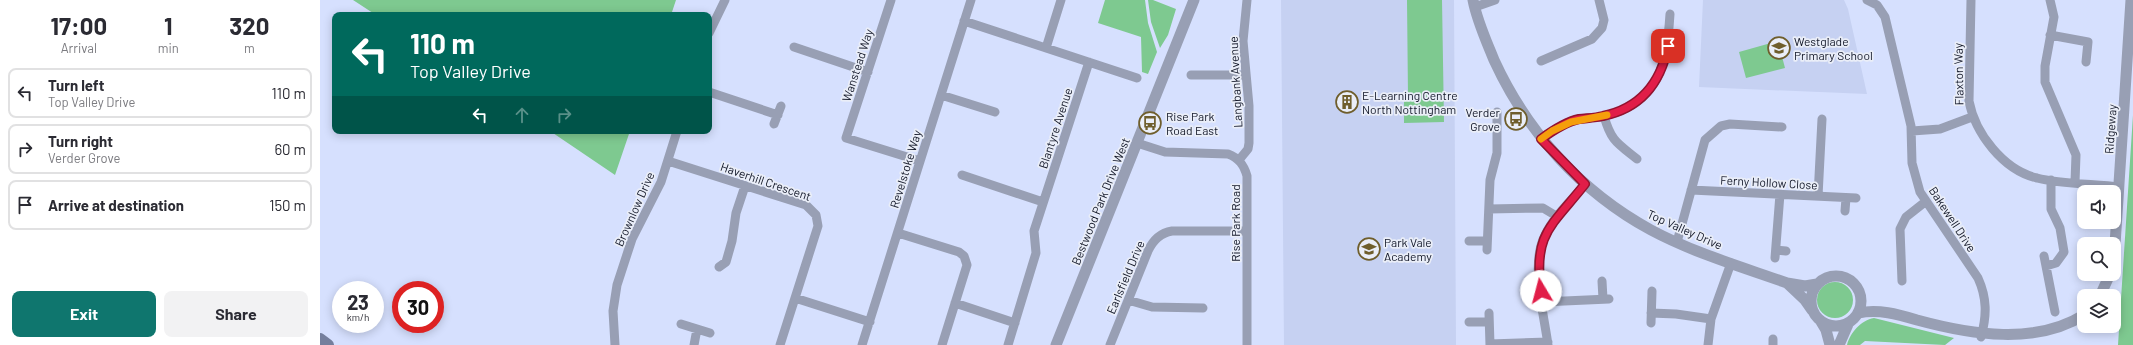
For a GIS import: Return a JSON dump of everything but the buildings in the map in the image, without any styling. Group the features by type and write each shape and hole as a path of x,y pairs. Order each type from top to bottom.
{"main road":[{"path":"320,339 328,345"}],"street":[{"path":"712,27 725,0"},
{"name":"Wanstead Way","path":"891,0 845,142 920,161"},
{"name":"Revelstoke Way","path":"862,345 971,0"},
{"path":"1046,48 1061,0"},
{"name":"Bestwood Park Drive West","path":"1056,345 1194,0"},
{"name":"Langbank Avenue","path":"1239,160 1248,149 1249,143 1249,106 1243,41 1247,0"},
{"path":"1474,4 1495,0"},
{"path":"1541,60 1549,53 1592,39 1598,34 1604,20 1598,0"},
{"name":"Bakewell Drive","path":"1868,0 1877,5 1885,17 1912,131 1914,170 1925,202 1978,278 1982,288 1986,314 1981,337"},
{"name":"Flaxton Way","path":"1971,0 1968,86 1972,117 1984,138 2006,161 2036,178 2101,185"},
{"path":"2050,0 2054,17 2045,66 2045,82 2076,155 2075,182"},
{"name":"Ridgeway","path":"2119,185 2131,0"},
{"name":"Top Valley Drive","path":"1474,4 1484,37 1506,86 1541,139 1585,184 1628,217 1677,242 1787,283 1805,286 1817,284"},
{"path":"1541,139 1552,131 1571,122 1604,116 1620,111 1638,100 1658,78 1666,57 1673,20"},
{"path":"964,21 1089,62 1126,79 1137,78"},
{"path":"2050,35 2088,42 2086,62"},
{"path":"794,47 868,72"},
{"name":"Blantyre Avenue","path":"1008,345 1035,257 1033,234 1089,62"},
{"path":"1191,75 1245,75"},
{"path":"712,93 778,115"},
{"path":"941,95 996,112"},
{"path":"1604,116 1609,134 1614,140 1632,149 1637,158"},
{"path":"1912,131 1940,129 1972,117"},
{"path":"1469,240 1487,246 1490,180 1497,157 1499,118"},
{"path":"1677,242 1701,149 1705,140 1721,126 1730,124 1776,124"},
{"path":"1818,196 1819,124"},
{"name":"Brownlow Drive","path":"615,345 613,311 617,285 632,239 656,194 676,134"},
{"path":"1137,143 1165,152 1222,153 1234,156 1239,160"},
{"name":"Rise Park Road","path":"1239,160 1247,176 1247,345"},
{"name":"Haverhill Crescent","path":"668,161 806,205 816,214 818,226 780,345"},
{"path":"967,174 1043,202"},
{"path":"2046,266 2056,263 2064,252 2060,228 2051,209 2051,180"},
{"path":"1469,322 1489,318 1490,344 1548,344 1538,269 1539,250 1545,235 1585,184"},
{"path":"719,267 726,262 732,241 736,213 745,186"},
{"name":"Ferny Hollow Close","path":"1690,190 1856,198"},
{"path":"1780,194 1775,254 1786,250"},
{"path":"1846,198 1846,211"},
{"path":"1898,276 1900,229 1902,223 1925,202"},
{"path":"1489,209 1543,208 1558,217"},
{"name":"Earlsfield Drive","path":"1110,345 1151,244 1161,234 1172,231 1247,231"},
{"path":"898,233 959,252 964,256 967,265 942,345"},
{"path":"2044,256 2055,312"},
{"path":"1708,345 1711,319 1731,263"},
{"path":"1830,345 1826,330 1816,315 1811,297 1817,284 1826,277 1838,275 1854,282 1860,292 1870,302 1886,311 2006,343 2036,341 2068,328 2077,321"},
{"path":"1542,302 1606,299 1602,281"},
{"name":"Top Valley Drive","path":"1787,283 1805,300 1816,315"},
{"path":"1651,323 1652,291"},
{"path":"1839,345 1849,322 1858,313 1861,299 1860,292"},
{"path":"795,298 870,322"},
{"path":"1128,300 1152,308 1203,308"},
{"path":"955,303 1015,323"},
{"path":"1858,313 1886,311"},
{"path":"1651,313 1676,314 1711,319"},
{"path":"1816,315 1824,323 1837,326 1849,322"},
{"path":"681,324 710,333"},
{"path":"694,345 697,329"}],"shaded area":[{"name":"Park Vale Academy","path":"1281,0 1454,0 1456,345 1284,345"},
{"name":"Westglade Primary School","path":"1703,0 1844,0 1848,9 1867,94 1699,87"}],"green space":[{"path":"353,0 676,0 672,12 371,12"},
{"path":"1105,0 1145,0 1148,23 1157,52 1148,74 1142,72 1141,37 1098,23"},
{"path":"1148,0 1153,0 1176,9 1168,35 1160,48 1151,22"},
{"path":"1407,0 1442,0 1444,122 1404,123 1404,98 1408,97"},
{"path":"1778,41 1785,68 1746,78 1739,52"},
{"path":"2133,115 2133,345 2118,345 2119,333 2121,333 2121,299"},
{"path":"554,134 629,134 615,175"},
{"path":"1839,282 1848,287 1852,293 1852,307 1848,313 1839,318 1831,318 1822,313 1818,307 1817,296 1822,287 1828,283"},
{"path":"1874,318 1954,338 1945,345 1865,341 1860,345 1847,345 1853,332 1861,324"}],"slow traffic":[{"path":"1541,139 1561,126 1579,119 1607,115"}],"place":[{"name":"Westglade Primary School","path":"1779,48"},
{"name":"E-Learning Centre North Nottingham","path":"1347,102"},
{"name":"Verder Grove","path":"1516,119"},
{"name":"Rise Park Road East","path":"1150,123"},
{"name":"Park Vale Academy","path":"1369,249"}],"route":[{"path":"1541,291 1538,259 1539,250 1545,235 1585,184 1541,139 1561,126 1579,119 1604,116 1620,111 1638,100 1649,90 1658,78 1663,67 1668,46"}]}
